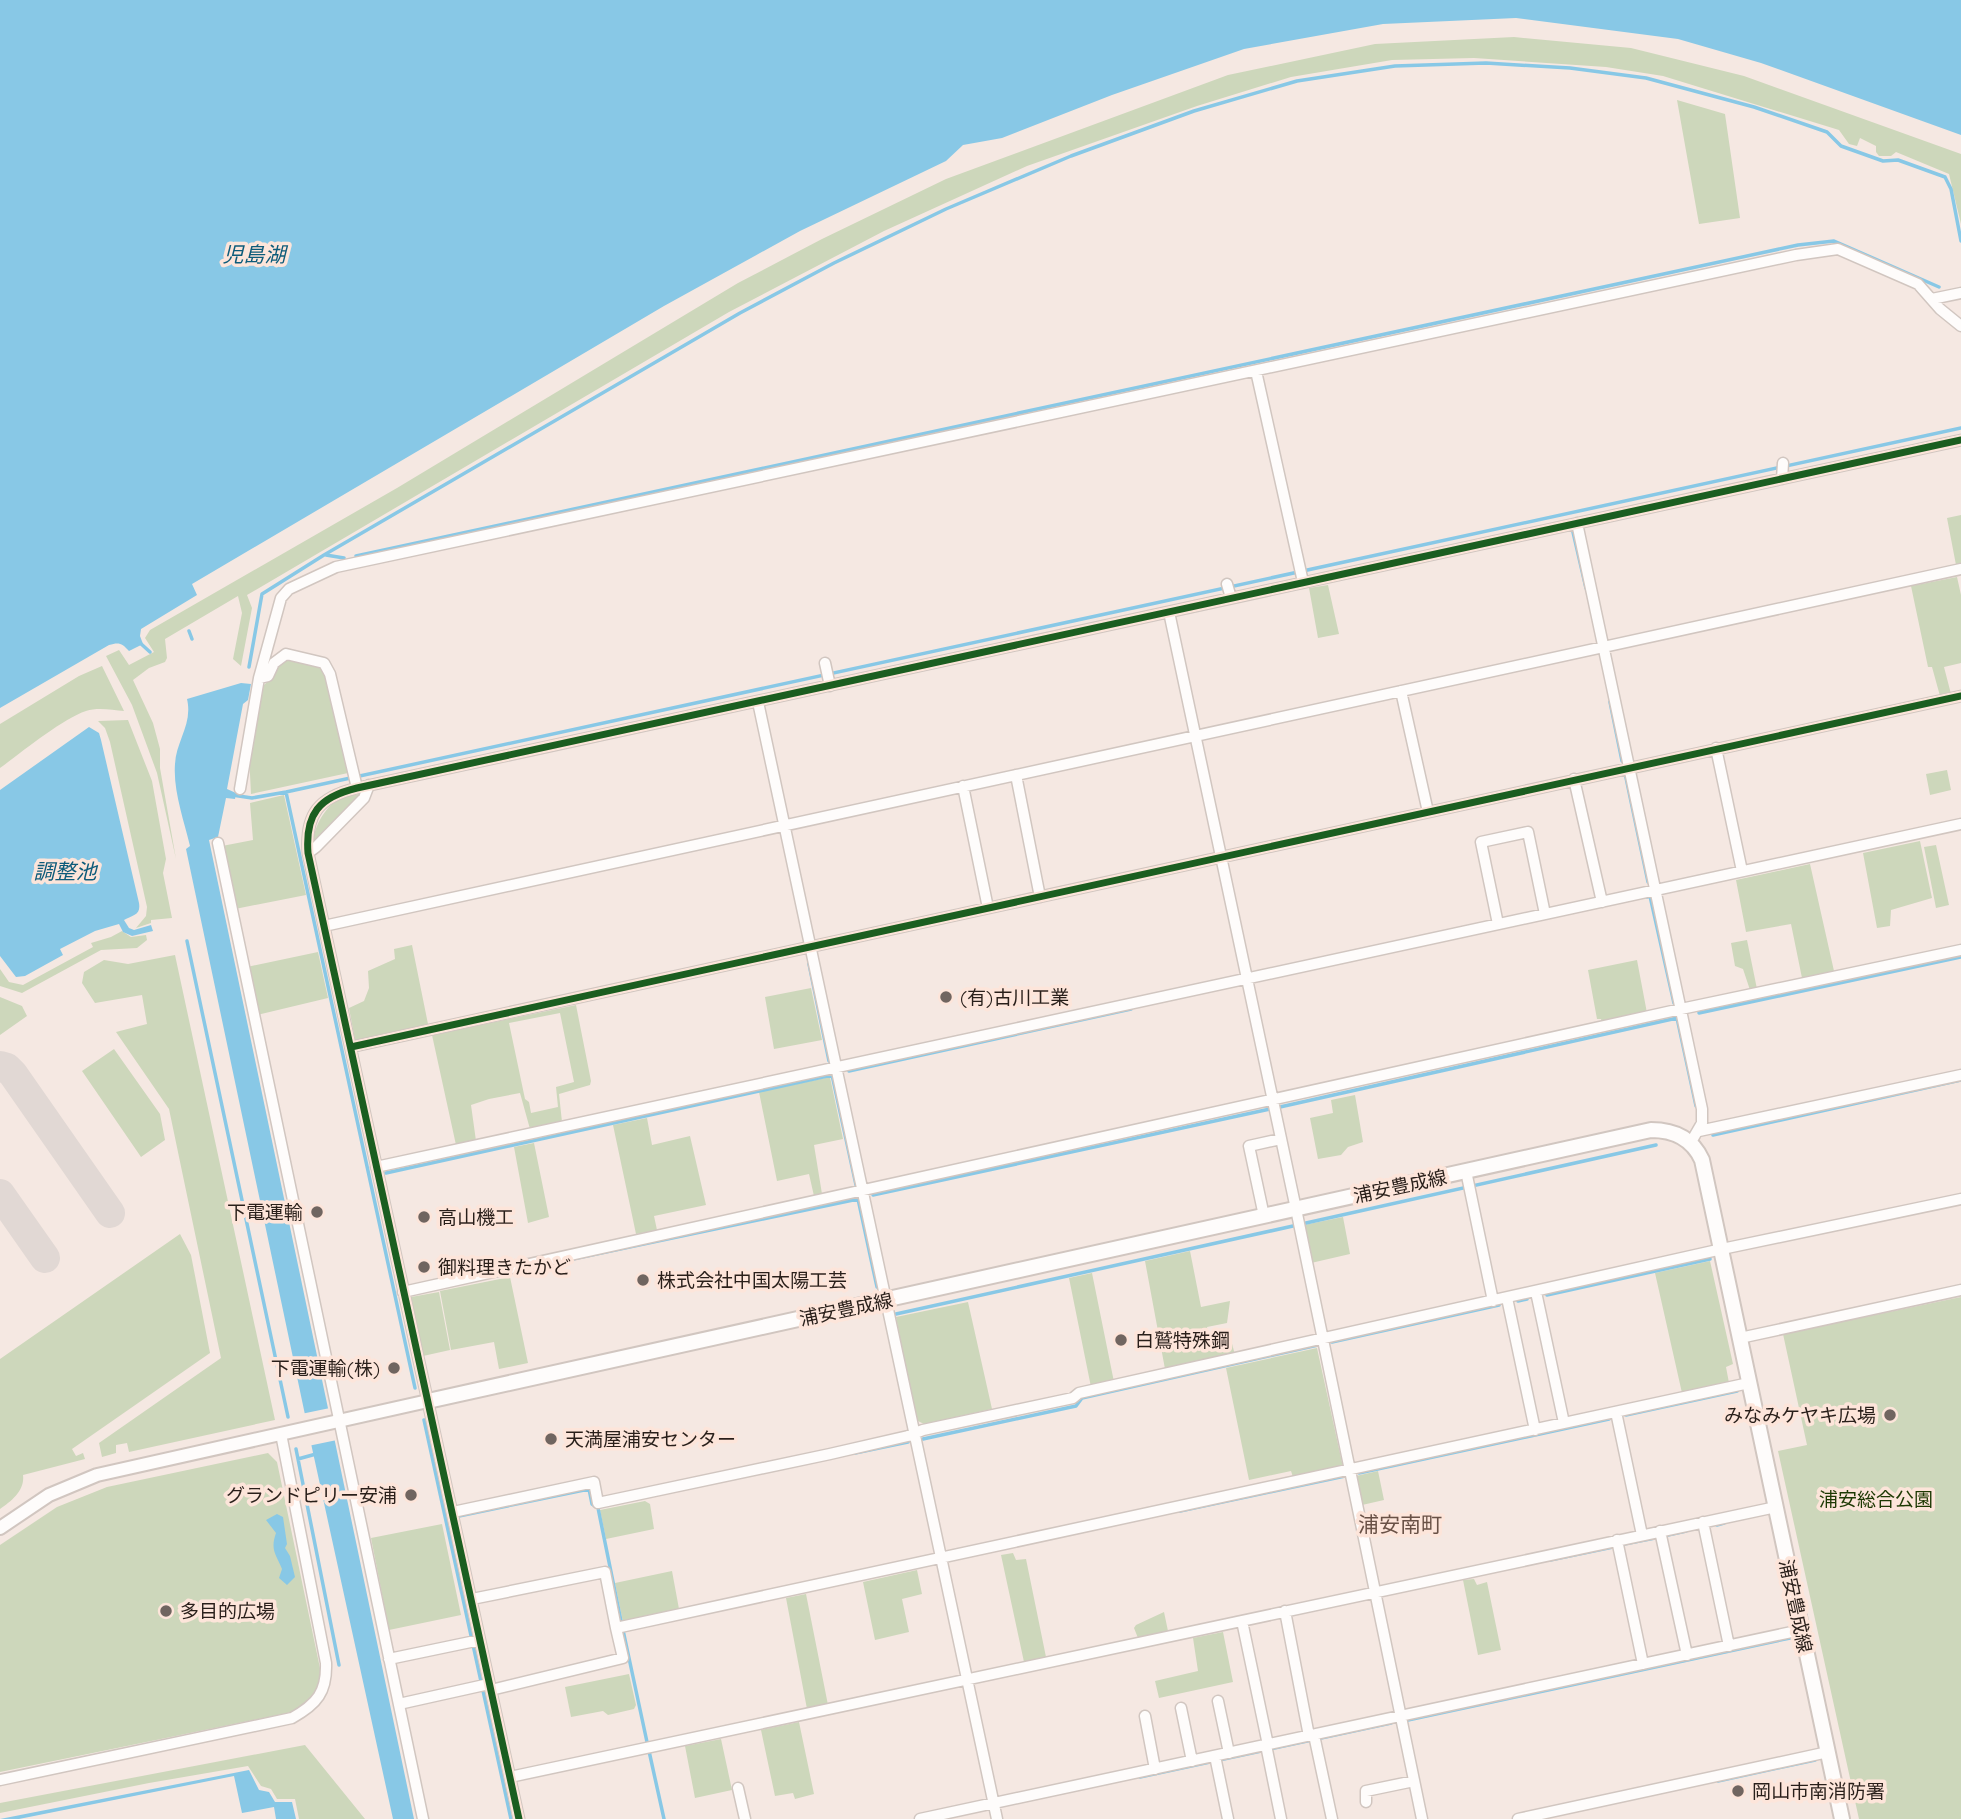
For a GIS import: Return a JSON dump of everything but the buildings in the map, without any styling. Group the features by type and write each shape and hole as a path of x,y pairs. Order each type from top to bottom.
{"main road":[{"name":"浦安豊成線","path":"428,1401 1297,1209 1468,1181 1651,1130 1667,1130 1695,1137 1722,1249 1842,1819"}],"street":[{"path":"240,789 259,678 281,597 289,589 336,567 1796,255 1838,249 1918,284 1940,309 1961,326"},
{"path":"1932,299 1961,293"},
{"path":"1256,371 1301,575"},
{"path":"519,1819 474,1641 472,1599 308,853 306,831 323,802 355,782 369,785 758,702 828,674 1168,612 1229,591 1301,575 1577,523 1783,471 1961,440"},
{"path":"1577,523 1703,1117 1695,1137"},
{"path":"324,926 1961,569"},
{"path":"1168,612 1297,1209 1422,1819"},
{"path":"259,678 268,676 274,663 286,654 324,663 330,674 355,782"},
{"path":"1401,691 1428,812"},
{"path":"351,1047 1961,696"},
{"path":"758,702 997,1819"},
{"path":"1716,751 1742,871"},
{"path":"1016,775 1040,897"},
{"path":"1574,779 1602,902"},
{"path":"308,853 364,798 369,785"},
{"path":"963,786 988,908"},
{"path":"376,1167 1961,824"},
{"path":"1498,924 1481,842 1528,832 1545,914"},
{"path":"218,843 337,1421 423,1819"},
{"path":"403,1292 1681,1009 1961,950"},
{"path":"1695,1137 1961,1075"},
{"path":"1264,1216 1249,1146 1281,1139"},
{"path":"1468,1181 1493,1301"},
{"path":"453,1512 594,1482 598,1503 830,1454 1073,1398 1079,1393 1722,1249 1961,1199"},
{"path":"1740,1338 1961,1290"},
{"path":"1536,1292 1564,1423"},
{"path":"1507,1298 1535,1430"},
{"path":"616,1628 1749,1383"},
{"path":"0,1528 49,1495 97,1475 428,1401"},
{"path":"1616,1412 1642,1535"},
{"path":"0,1780 292,1718 309,1709 321,1694 327,1677 326,1663 281,1434"},
{"path":"510,1777 1286,1614 1375,1592 1776,1507"},
{"path":"1703,1522 1729,1646"},
{"path":"1660,1531 1687,1655"},
{"path":"1617,1540 1643,1664"},
{"path":"399,1704 623,1658 605,1572 472,1599"},
{"path":"1286,1614 1332,1819"},
{"path":"1243,1623 1282,1819"},
{"path":"920,1819 945,1817 993,1804 1192,1761 1215,1759 1228,1753 1314,1737 1801,1630"},
{"path":"389,1659 474,1641"},
{"path":"1218,1701 1228,1753"},
{"path":"1181,1708 1192,1761"},
{"path":"1145,1716 1155,1769"},
{"path":"1517,1819 1828,1752"},
{"path":"1215,1759 1228,1819"},
{"path":"1366,1802 1366,1791 1414,1782"},
{"path":"738,1788 745,1819"}],"green space":[{"path":"1514,37 1631,48 1744,76 1961,154 1961,224 1949,174 1896,152 1891,156 1879,156 1876,146 1860,138 1857,146 1849,144 1839,130 1663,76 1606,67 1474,58 1392,60 1291,77 1197,106 1027,166 884,231 729,312 247,595 252,608 241,666 233,659 242,613 238,596 165,639 165,662 149,668 133,680 153,723 160,749 160,768 176,859 157,773 132,705 106,656 119,650 129,665 154,652 145,638 150,630 397,488 738,283 946,179 1228,75 1375,44"},
{"path":"1677,100 1725,114 1740,218 1699,224"},
{"path":"1961,515 1961,564 1956,565 1947,518"},
{"path":"1957,577 1961,595 1961,663 1944,667 1951,694 1940,696 1932,667 1928,667 1911,586"},
{"path":"1328,585 1339,634 1318,638 1309,588"},
{"path":"287,659 319,666 325,674 348,773 251,794 249,754 264,685"},
{"path":"102,666 124,711 95,709 76,715 42,736 0,768 0,724 79,676"},
{"path":"128,720 152,781 166,859 163,873 172,918 151,920 151,923 136,928 146,916 147,907 110,742 105,728 98,721"},
{"path":"1947,770 1951,790 1930,795 1926,774"},
{"path":"360,794 360,798 315,844 313,842 316,829 332,804 343,797"},
{"path":"284,795 306,895 235,909 222,846 253,840 250,803"},
{"path":"1920,841 1932,898 1891,910 1890,926 1877,928 1863,853"},
{"path":"1936,845 1949,905 1936,908 1924,847"},
{"path":"1810,864 1834,971 1802,978 1791,924 1746,932 1736,880"},
{"path":"122,931 131,937 146,935 147,940 137,948 101,950 22,993 0,986 0,969 9,982 23,985 93,947 91,943"},
{"path":"1747,940 1757,989 1750,990 1743,969 1735,966 1731,943"},
{"path":"412,945 428,1024 355,1040 349,1008 364,1001 369,988 368,971 395,959 394,949"},
{"path":"318,952 328,998 257,1015 247,967"},
{"path":"175,955 275,1420 129,1452 127,1443 116,1445 116,1453 102,1457 99,1443 221,1358 169,1109 116,1032 147,1024 142,995 95,1003 82,983 84,972 104,960 128,964"},
{"path":"1637,960 1647,1013 1602,1023 1601,1019 1597,1019 1588,970"},
{"path":"811,988 822,1040 774,1049 765,997"},
{"path":"0,997 22,1006 27,1016 0,1035"},
{"path":"576,1005 590,1085 559,1094 562,1122 530,1129 520,1093 471,1105 476,1141 456,1145 432,1035","holes":["560,1013 574,1082 556,1087 558,1107 531,1113 529,1102 525,1099 509,1023"]},
{"path":"114,1049 160,1114 165,1140 141,1157 82,1071"},
{"path":"830,1077 843,1139 814,1145 822,1194 814,1196 809,1174 777,1181 759,1092"},
{"path":"1355,1095 1363,1142 1348,1147 1341,1155 1318,1159 1310,1118 1333,1113 1331,1100"},
{"path":"647,1118 652,1145 690,1136 706,1205 654,1216 657,1230 636,1234 613,1125"},
{"path":"534,1143 549,1217 528,1223 514,1147"},
{"path":"1343,1217 1350,1254 1311,1263 1304,1225"},
{"path":"180,1234 191,1255 210,1353 72,1449 76,1456 83,1453 85,1459 23,1475 20,1490 0,1509 0,1359"},
{"path":"1190,1251 1201,1307 1230,1301 1227,1323 1207,1327 1209,1340 1230,1336 1235,1355 1165,1369 1145,1261"},
{"path":"1710,1261 1733,1364 1726,1367 1729,1383 1682,1393 1655,1273"},
{"path":"1092,1273 1114,1382 1091,1387 1069,1278"},
{"path":"510,1277 528,1363 499,1369 494,1342 451,1350 440,1291"},
{"path":"439,1292 450,1350 423,1356 411,1297"},
{"name":"浦安総合公園","path":"1961,1297 1961,1819 1859,1819 1778,1451 1807,1445 1783,1334"},
{"path":"968,1302 992,1409 924,1424 916,1420 896,1317"},
{"path":"1317,1348 1343,1467 1293,1477 1291,1471 1249,1480 1226,1368"},
{"path":"268,1453 277,1462 321,1673 311,1698 288,1713 0,1772 0,1545 57,1507 107,1487"},
{"path":"1378,1471 1384,1500 1362,1505 1356,1476"},
{"path":"645,1501 650,1504 654,1529 606,1539 600,1510"},
{"path":"442,1524 461,1615 389,1630 371,1538"},
{"path":"1013,1553 1016,1560 1026,1559 1046,1657 1024,1662 1001,1555"},
{"path":"917,1570 922,1594 902,1599 909,1632 875,1640 863,1582"},
{"path":"672,1571 679,1609 623,1622 615,1583"},
{"path":"1474,1579 1477,1585 1487,1582 1501,1650 1478,1655 1463,1580"},
{"path":"806,1594 828,1705 807,1709 786,1598"},
{"path":"1164,1612 1168,1631 1138,1638 1134,1628 1136,1625"},
{"path":"1223,1632 1233,1682 1159,1698 1155,1681 1198,1671 1193,1638"},
{"path":"629,1674 636,1705 634,1709 608,1715 603,1711 571,1717 565,1687"},
{"path":"799,1722 814,1794 795,1799 793,1793 775,1796 761,1730"},
{"path":"721,1739 732,1790 695,1798 685,1746"},
{"path":"305,1745 365,1819 299,1819 295,1799 277,1799 271,1789 261,1786 248,1766 0,1813 0,1803"}],"water":[{"name":"児島湖","path":"0,0 1961,0 1961,135 1761,63 1678,39 1516,18 1383,24 1244,49 1112,95 1002,138 963,145 946,161 800,231 664,306 192,584 197,595 141,629 143,644 129,651 120,644 109,645 0,708"},
{"path":"241,683 251,684 248,700 243,704 227,789 236,793 235,799 226,798 218,837 209,840 414,1819 393,1819 186,849 190,846 176,785 176,756 188,716 187,699"},
{"name":"調整池","path":"89,727 99,733 101,740 139,903 138,912 124,920 129,928 134,930 151,925 153,931 132,936 123,932 119,924 95,931 60,949 63,955 25,976 16,977 0,956 0,790"},
{"path":"277,1514 283,1517 287,1544 285,1548 290,1556 295,1577 287,1585 279,1578 282,1569 274,1548 276,1533 266,1520"},
{"path":"249,1770 259,1790 269,1792 275,1802 292,1802 296,1819 276,1819 274,1807 242,1813 234,1776 19,1819 0,1819"}],"pier":[{"path":"330,1408 337,1440 308,1446 301,1414"}],"waterway":[{"path":"249,667 262,594 324,555 740,313 834,263 946,209 1071,156 1194,111 1297,81 1395,66 1486,63 1570,68 1646,78 1754,107 1827,132 1841,146 1883,161 1898,160 1945,177 1951,189 1961,241"},
{"path":"356,556 1798,245 1834,241 1939,287"},
{"path":"232,795 252,798 286,792 1961,428"},
{"path":"1573,532 1586,588"},
{"path":"326,555 344,558"},
{"path":"189,631 192,639"},
{"path":"139,642 150,652"},
{"path":"1610,702 1622,761"},
{"path":"1623,774 1625,773 1648,882"},
{"path":"286,792 415,1388"},
{"path":"1647,897 1650,896 1674,1003"},
{"path":"187,941 288,1417"},
{"path":"1699,1013 1961,957"},
{"path":"809,964 829,1061"},
{"path":"849,1071 1131,1009"},
{"path":"1280,1107 1677,1018 1696,1106"},
{"path":"386,1173 832,1075 856,1185"},
{"path":"1713,1135 1961,1080"},
{"path":"873,1195 1270,1109"},
{"path":"1306,1223 1656,1145"},
{"path":"563,1261 858,1199 877,1287"},
{"path":"896,1314 1293,1226"},
{"path":"1547,1295 1710,1259"},
{"path":"1518,1301 1527,1299"},
{"path":"1332,1342 1499,1305"},
{"path":"923,1439 1076,1406 1082,1398 1318,1345"},
{"path":"1626,1415 1737,1391"},
{"path":"1359,1473 1609,1419"},
{"path":"424,1420 511,1819"},
{"path":"855,1453 908,1442"},
{"path":"296,1449 298,1459"},
{"path":"316,1454 298,1459 339,1665"},
{"path":"1180,1511 1345,1476"},
{"path":"459,1516 589,1489 592,1504 598,1508"},
{"path":"598,1508 621,1621"},
{"path":"1717,1525 1724,1523"},
{"path":"1668,1535 1686,1531"},
{"path":"1624,1544 1655,1538"},
{"path":"1550,1560 1613,1547"},
{"path":"625,1630 647,1742"},
{"path":"1408,1720 1790,1638"},
{"path":"1140,1777 1391,1723"},
{"path":"649,1751 664,1819"},
{"path":"1718,1781 1815,1760"}],"taxiway":[{"path":"0,1066 13,1074 110,1213"},
{"path":"0,1194 45,1258"}],"cycle path":[{"path":"519,1819 308,853 312,818 324,802 357,788 1961,440"},
{"path":"351,1047 1961,696"}],"place":[{"name":"(有)古川工業","path":"946,997"},
{"name":"下電運輸","path":"317,1212"},
{"name":"高山機工","path":"424,1217"},
{"name":"御料理きたかど","path":"424,1267"},
{"name":"株式会社中国太陽工芸","path":"643,1280"},
{"name":"白鷲特殊鋼","path":"1121,1340"},
{"name":"下電運輸(株)","path":"394,1368"},
{"name":"みなみケヤキ広場","path":"1890,1415"},
{"name":"天満屋浦安センター","path":"551,1439"},
{"name":"グランドピリー安浦","path":"411,1495"},
{"name":"多目的広場","path":"166,1611"},
{"name":"岡山市南消防署","path":"1738,1791"}],"district":[{"name":"浦安南町","path":"1400,1524"}]}
